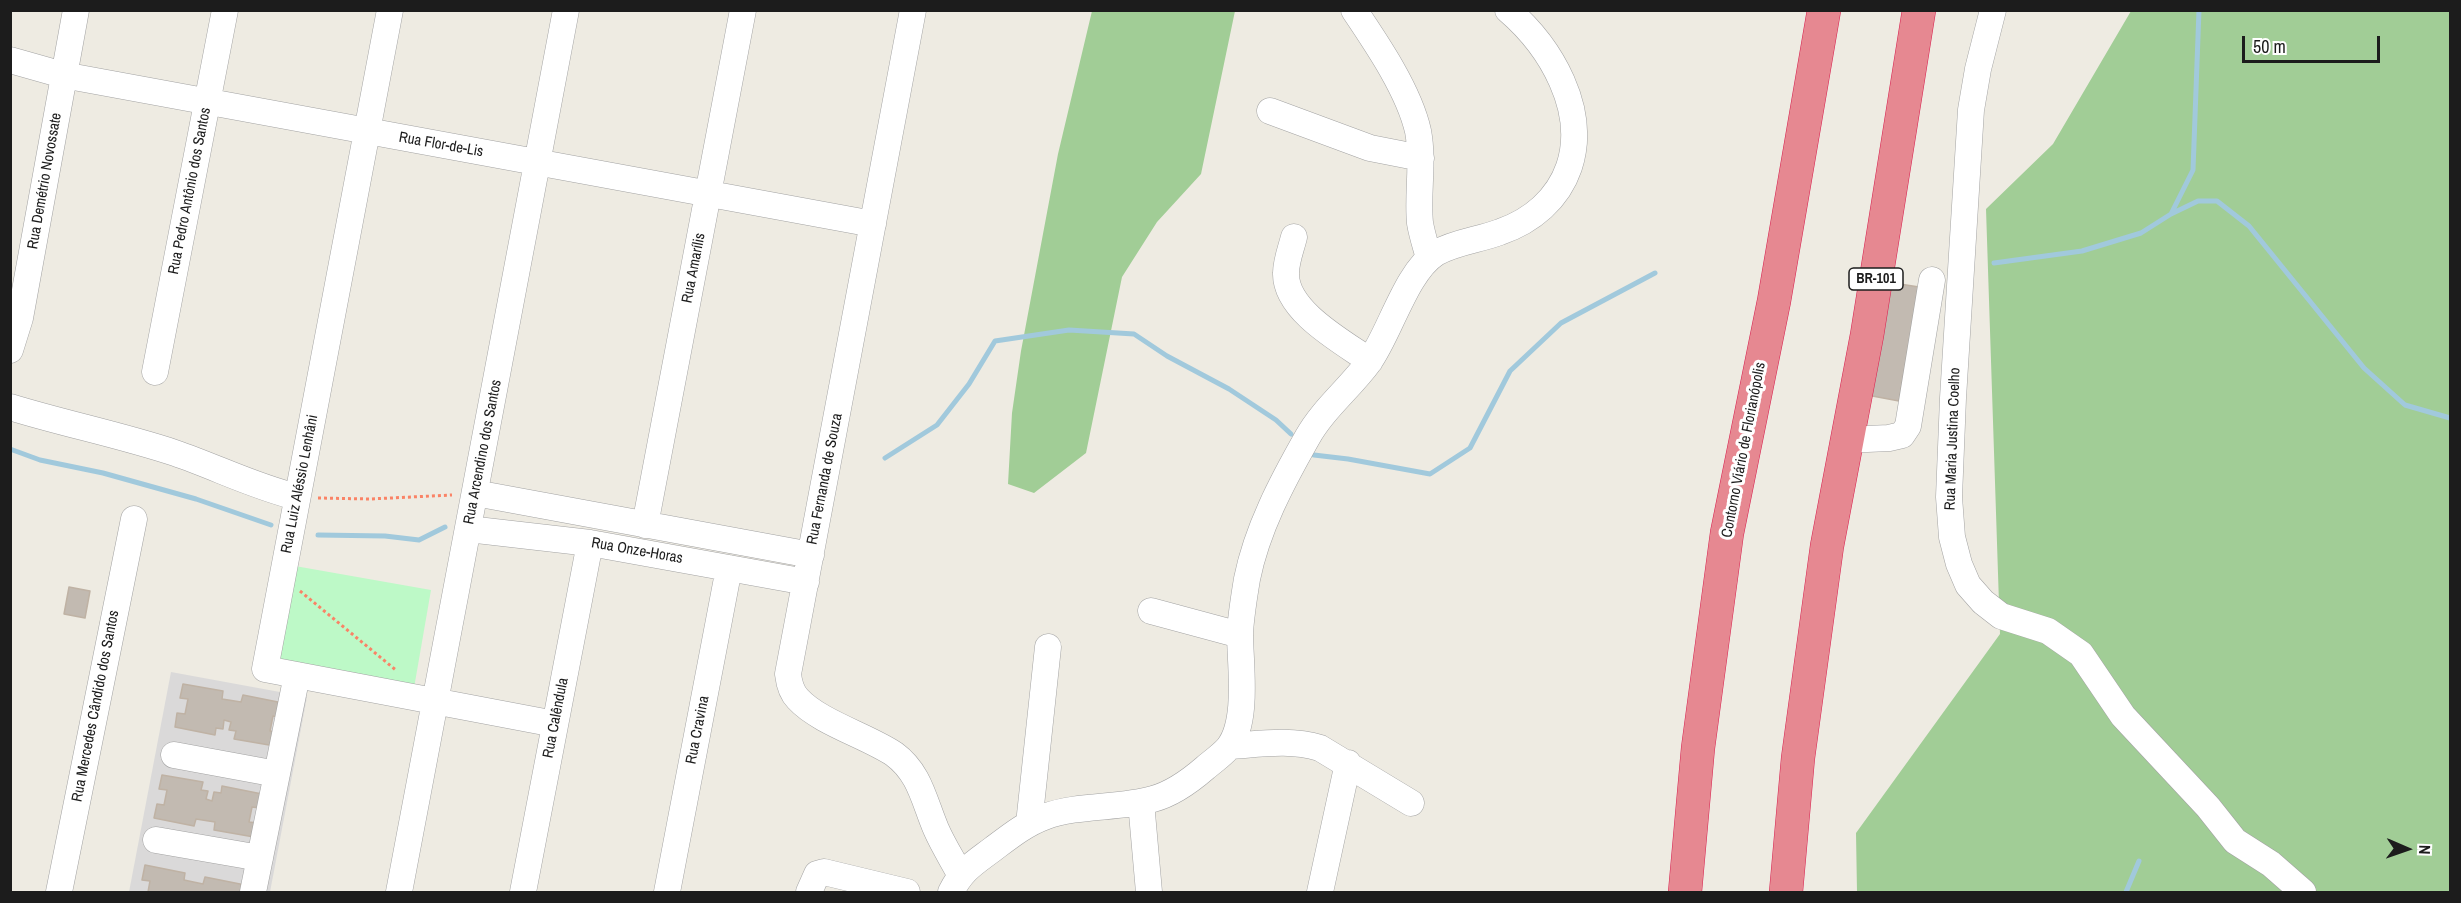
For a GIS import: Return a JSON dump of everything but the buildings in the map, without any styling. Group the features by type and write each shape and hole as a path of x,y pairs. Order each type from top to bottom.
{"highway":[{"name":"Contorno Viário de Florianópolis","path":"1685,892 1698,748 1727,533 1774,301 1824,10"},
{"name":"BR-101","path":"1786,892 1798,758 1811,652 1845,440 1867,335 1919,10"}],"street":[{"name":"Rua Demétrio Novossate","path":"10,350 20,318 76,10"},
{"name":"Rua Pedro Antônio dos Santos","path":"155,372 225,10"},
{"name":"Rua Luiz Aléssio Lenhâni","path":"390,10 265,669 555,724"},
{"name":"Rua Arcendino dos Santos","path":"399,892 566,10"},
{"name":"Rua Amarílis","path":"645,525 743,10"},
{"name":"Rua Fernanda de Souza","path":"913,10 788,674 789,686 797,699 813,711 876,743 908,766 921,787 956,883"},
{"path":"1353,10 1398,81 1418,130 1421,158 1420,222 1429,258"},
{"path":"956,883 1029,824 1046,816 1073,810 1156,799 1185,784 1230,746 1239,718 1240,635 1251,559 1280,490 1308,435 1370,361 1417,273 1429,258 1455,245 1502,232 1524,221 1552,199 1568,168 1574,149 1575,125 1570,102 1558,74 1540,43 1508,10"},
{"name":"Rua Maria Justina Coelho","path":"1993,10 1971,110 1953,398 1949,497 1952,537 1959,564 1968,585 1983,602 2001,616 2048,631 2081,654 2123,716 2208,807 2235,841 2271,864 2303,892"},
{"name":"Rua Flor-de-Lis","path":"10,60 63,75 873,224"},
{"path":"1270,111 1370,148 1421,158"},
{"path":"1294,237 1286,275 1289,292 1316,322 1370,361"},
{"path":"1845,440 1890,438 1902,435 1908,426 1932,280"},
{"path":"10,407 105,431 160,448 225,471 266,489 297,497"},
{"name":"Rua Onze-Horas","path":"475,493 811,555"},
{"name":"Rua Mercedes Cândido dos Santos","path":"59,892 134,519"},
{"name":"Rua Onze-Horas","path":"468,529 590,543 806,582"},
{"name":"Rua Calêndula","path":"522,892 590,543"},
{"name":"Rua Cravina","path":"667,892 729,568"},
{"path":"1151,611 1240,635"},
{"path":"1029,824 1048,647"},
{"path":"253,892 297,675"},
{"path":"1230,746 1280,742 1304,743 1320,748 1411,803"},
{"path":"174,755 277,774"},
{"path":"1320,892 1348,763"},
{"path":"1140,802 1149,892"},
{"path":"156,840 260,858"},
{"path":"809,892 817,874 824,872 907,892"}],"path":[{"path":"297,497 370,499 475,493"},
{"path":"283,577 399,672"}],"shaded area":[{"path":"171,672 307,697 270,892 129,892"}],"green space":[{"path":"1092,11 1235,11 1201,174 1157,222 1122,277 1086,453 1034,493 1008,484 1012,413 1021,351 1058,154"},
{"path":"2131,11 2450,11 2450,892 1857,892 1856,833 2000,634 1986,209 2053,144"},
{"path":"295,566 431,590 414,688 277,663"}],"waterway":[{"path":"2171,214 2193,170 2199,10"},
{"path":"1994,263 2082,251 2141,233 2171,214 2198,201 2217,201 2249,226 2364,368 2405,405 2450,418"},
{"path":"1314,455 1430,474 1470,448 1510,371 1561,323 1655,273"},
{"path":"885,458 937,425 969,384 995,341 1069,330 1134,334 1167,356 1229,389 1276,420 1291,434"},
{"path":"10,449 40,460 103,473 196,499 271,525"},
{"path":"318,535 385,536 419,540 445,527"},
{"path":"2126,892 2139,861"}]}
